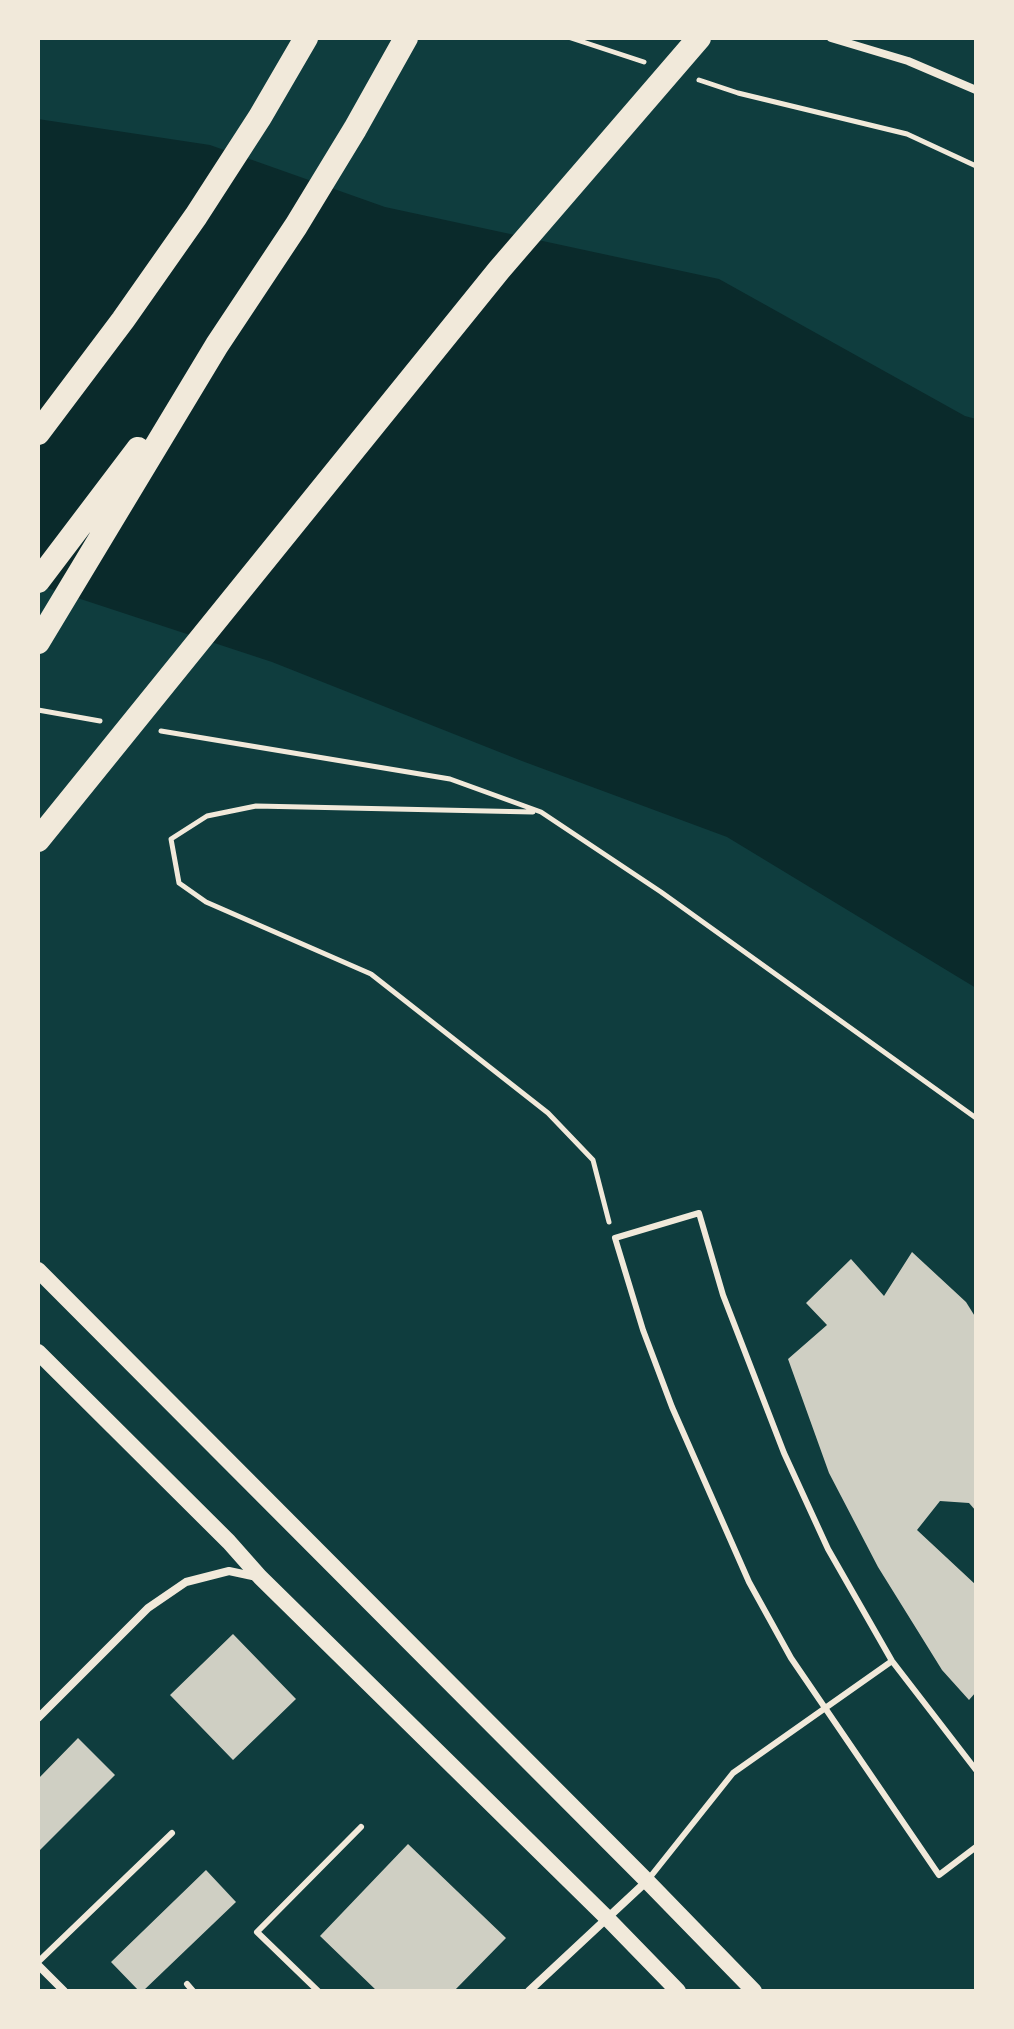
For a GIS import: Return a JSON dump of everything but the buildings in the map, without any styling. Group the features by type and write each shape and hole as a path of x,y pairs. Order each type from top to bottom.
{"highway":[{"path":"38,433 196,216 306,38"},
{"path":"38,642 217,345 296,226 406,38"},
{"path":"42,837 499,270 699,38"},
{"path":"38,581 217,345"}],"main road":[{"path":"38,1270 754,1991"},
{"path":"38,1352 678,1991"}],"street":[{"path":"831,38 908,61 976,90"},
{"path":"38,1718 148,1608 186,1582 229,1571 260,1577"},
{"path":"529,1991 647,1881"},
{"path":"38,1963 64,1991"}],"lane":[{"path":"976,1770 892,1661 828,1549 784,1453 723,1295 699,1213 615,1238 664,1387 715,1509 749,1582 791,1658 939,1875 976,1847"},
{"path":"647,1881 733,1773 892,1661"},
{"path":"318,1991 257,1932 361,1827"},
{"path":"38,1963 172,1833"},
{"path":"187,1984 193,1991"}],"path":[{"path":"738,93 907,134 976,166"},
{"path":"38,710 114,723"},
{"path":"160,731 450,779 541,812 661,892 976,1118"},
{"path":"541,812 256,806 207,816 171,839 179,883 206,902 371,974 548,1113 593,1160 615,1238"}],"water":[{"path":"38,119 210,145 385,207 719,279 965,416 976,419 976,988 727,837 522,761 272,662 38,585"}]}
